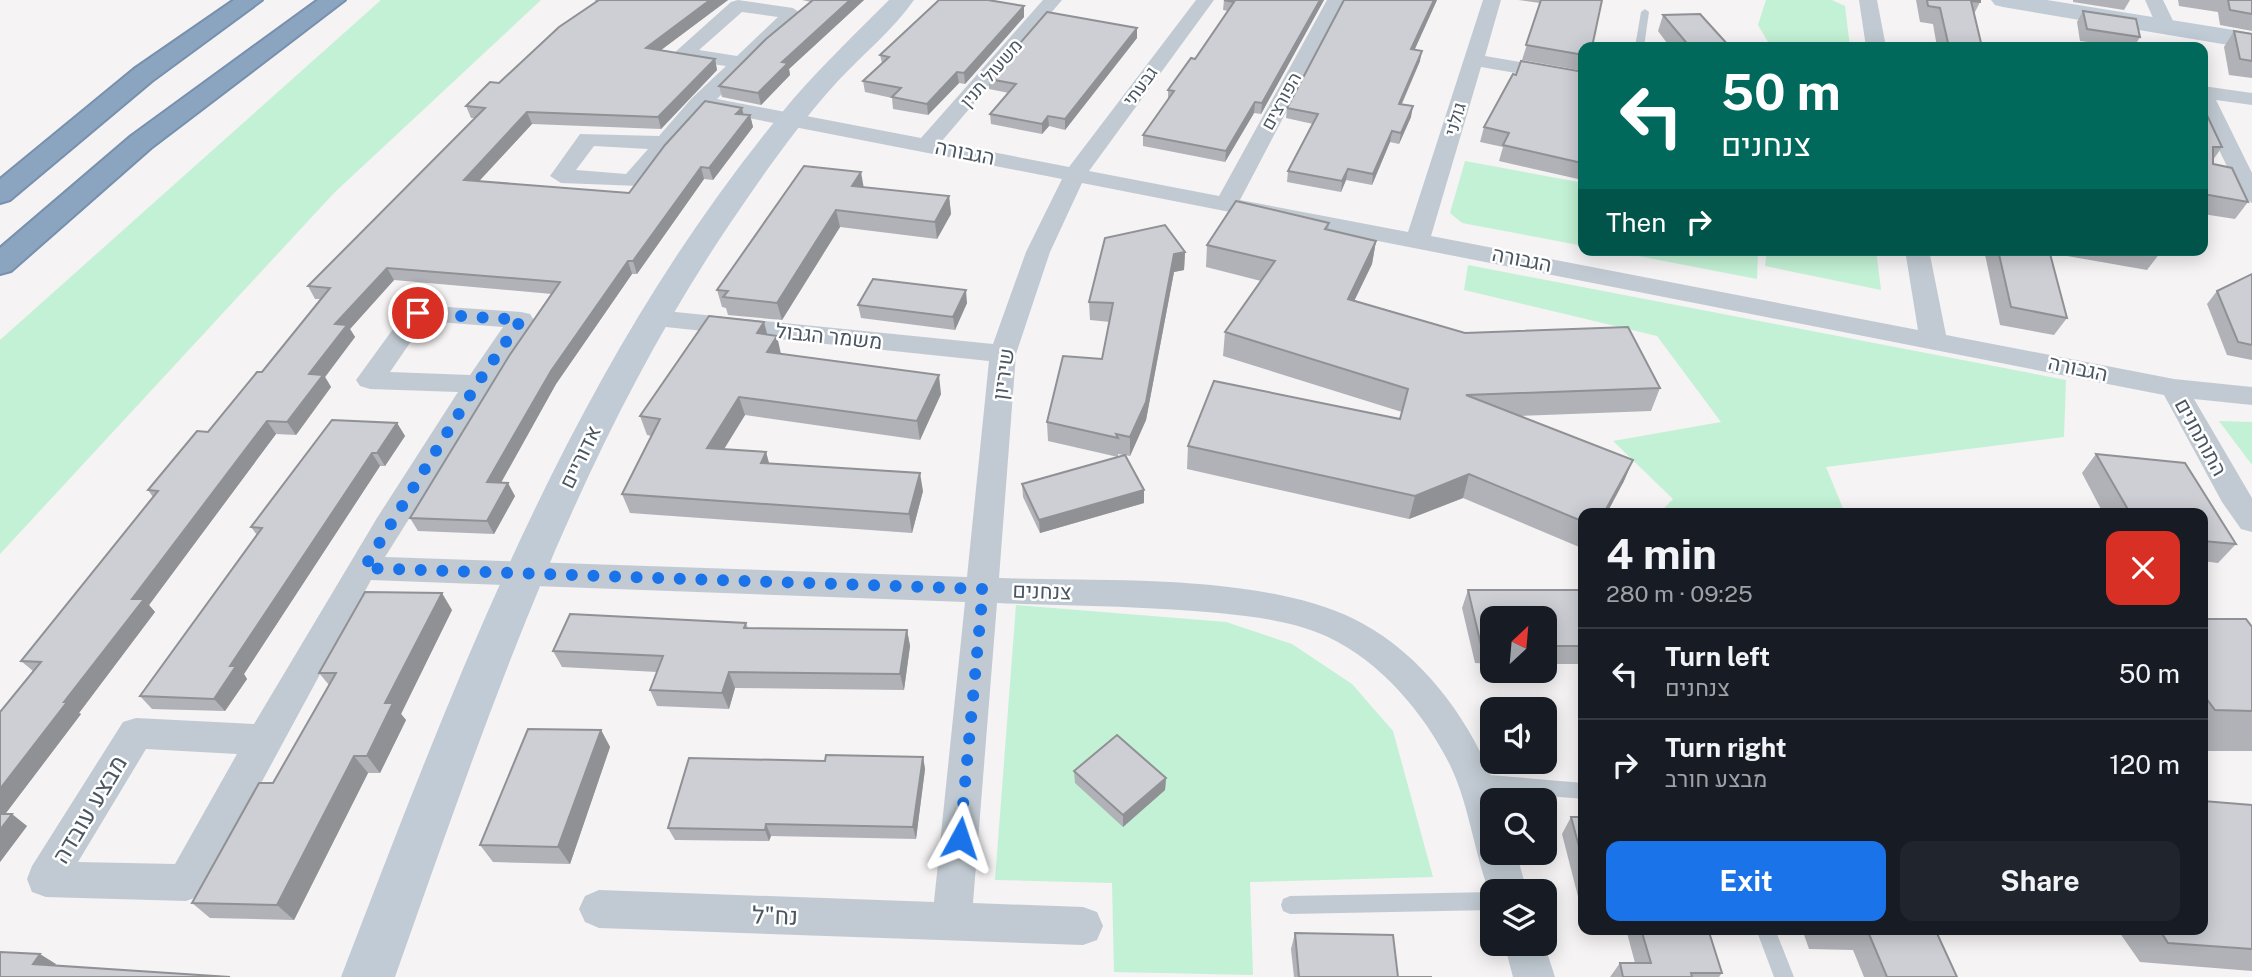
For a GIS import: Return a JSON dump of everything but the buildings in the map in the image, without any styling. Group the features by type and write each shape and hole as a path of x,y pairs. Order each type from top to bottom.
{"highway":[{"path":"0,194 143,75 250,0"},
{"path":"0,264 141,142 333,0"}],"street":[{"name":"אדוריים","path":"368,977 523,573 593,429 656,318 730,202 792,118 902,0"},
{"name":"משעול תנין","path":"928,145 1053,0"},
{"name":"גבעתי","path":"1076,173 1205,0"},
{"name":"הפורצים","path":"1227,202 1336,0"},
{"name":"גולני","path":"1418,239 1492,0"},
{"path":"1852,0 1870,23"},
{"path":"1868,0 1874,42"},
{"path":"2003,0 2252,41"},
{"path":"2154,0 2165,27"},
{"path":"664,144 699,102 738,62 793,13 738,6 683,54 738,62"},
{"path":"1474,60 1578,78"},
{"path":"2208,94 2252,99"},
{"name":"הגבורה","path":"699,102 1933,338 2174,388 2252,397"},
{"path":"2208,103 2249,185"},
{"name":"שיריון","path":"983,589 1003,354 1038,252 1076,173"},
{"path":"2217,175 2249,185"},
{"path":"1918,256 1933,338"},
{"name":"מבצע עובדה","path":"262,740 135,733 46,879 186,883 262,740 364,568 477,384 521,320 418,313 370,380 477,384"},
{"name":"משמר הגבול","path":"656,318 1003,354"},
{"name":"התותחנים","path":"2174,388 2232,494 2252,521"},
{"name":"צנחנים","path":"364,568 1184,597 1281,609 1340,628 1375,649 1413,683 1447,728 1476,782 1480,795"},
{"path":"952,922 983,589"},
{"name":"נח\"ל","path":"599,909 1083,926"},
{"path":"1528,956 1534,977"}],"lane":[{"path":"1640,42 1645,12"},
{"path":"1476,782 1578,790"},
{"path":"1290,905 1480,901"},
{"path":"1767,935 1784,977"}],"green space":[{"path":"381,0 541,0 334,193 0,554 0,340"},
{"path":"1766,0 1832,0 1845,6 1849,42 1768,42 1758,25"},
{"path":"1465,161 1578,182 1578,245 1462,223 1450,213"},
{"path":"1638,256 1758,256 1757,279"},
{"path":"1766,256 1877,256 1881,290 1765,266"},
{"path":"1468,265 2066,380 2064,437 1826,467 1843,508 1664,508 1673,499 1613,441 1721,422 1657,336 1464,290"},
{"path":"2219,421 2252,422 2252,465"},
{"path":"1016,605 1226,622 1292,644 1352,684 1393,731 1433,877 1250,882 1253,975 1114,972 1112,883 995,880"}],"route":[{"path":"418,313 521,320 477,384 364,568 983,589 960,838"}]}
